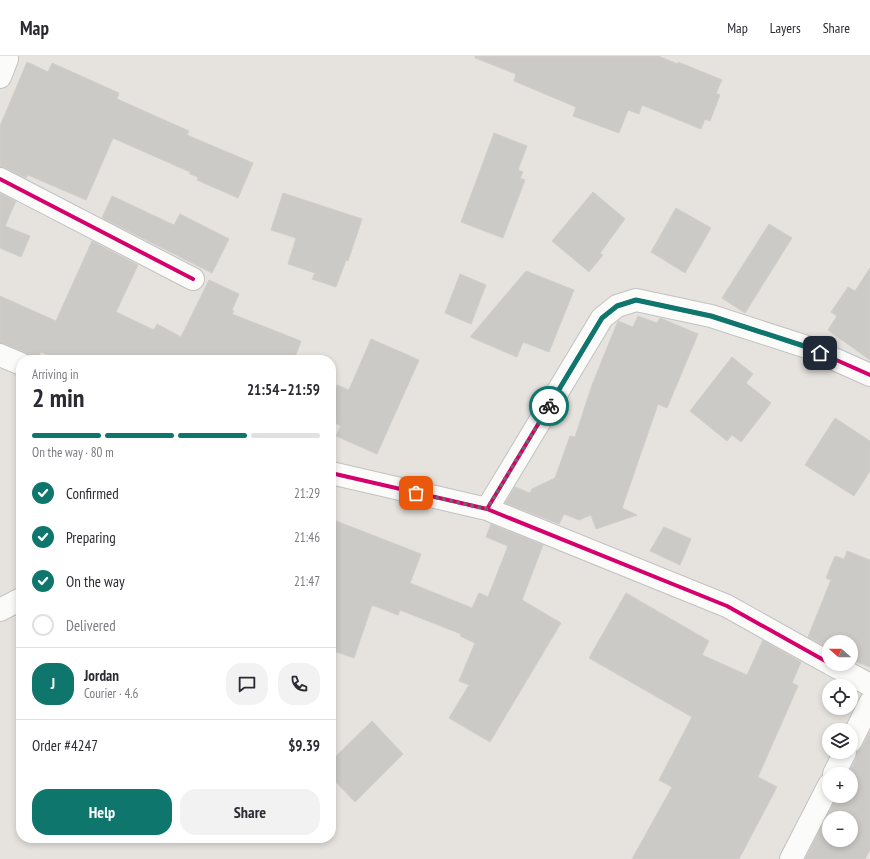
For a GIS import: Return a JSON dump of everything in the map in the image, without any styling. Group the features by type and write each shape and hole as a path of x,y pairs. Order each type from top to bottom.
{"street":[{"path":"0,180 193,279"},
{"path":"487,509 602,318 617,306 636,300 711,316 807,347 870,375"},
{"path":"0,355 16,362"},
{"path":"336,474 487,509 727,606 822,659"},
{"path":"0,610 16,602"},
{"path":"844,671 870,686"},
{"path":"858,727 870,703"},
{"path":"791,859 822,799"}],"building":[{"path":"475,56 658,56 678,64 678,62 722,80 716,93 720,95 710,121 705,119 701,129 642,105 639,114 628,110 619,133 573,116 576,107 514,81 516,74 475,58"},
{"path":"27,62 48,72 52,63 119,93 117,99 189,131 187,135 253,163 238,198 197,180 198,177 190,174 190,172 113,138 86,200 28,175 26,178 6,168 0,167 0,126"},
{"path":"494,133 527,146 518,170 523,172 520,178 525,180 503,238 461,222"},
{"path":"593,192 625,219 600,253 603,255 589,272 552,241"},
{"path":"0,193 16,201 5,226 30,236 21,257 0,248"},
{"path":"283,193 362,219 348,261 346,260 336,287 312,279 315,273 288,264 296,238 271,230"},
{"path":"112,196 174,225 180,214 229,239 212,273 102,218"},
{"path":"676,208 711,228 685,273 651,252"},
{"path":"769,224 792,238 745,313 722,298"},
{"path":"92,241 138,265 116,312 154,330 157,324 181,337 209,280 239,294 232,310 234,311 232,314 301,341 296,355 47,355 41,352 40,355 29,355 0,343 0,296 56,321"},
{"path":"870,268 870,360 828,330 837,316 831,312 848,287 855,291"},
{"path":"526,271 574,290 549,352 523,342 517,357 470,337"},
{"path":"460,274 486,285 471,324 445,313"},
{"path":"638,316 657,323 660,318 698,334 667,408 658,404 622,508 637,515 596,529 591,515 579,520 564,514 559,524 505,503 515,487 530,493 532,489 555,478 570,436 575,437 592,385 618,321 633,327"},
{"path":"371,339 419,360 377,454 336,436 341,426 336,424 336,387 337,385 349,390"},
{"path":"732,357 753,374 746,383 771,403 741,442 732,435 727,441 690,411"},
{"path":"835,418 870,441 870,471 854,496 805,465"},
{"path":"336,521 421,554 410,583 472,608 479,593 488,597 508,546 486,537 491,524 543,545 522,600 561,623 490,742 449,718 469,685 459,681 475,643 460,636 461,634 400,610 398,615 372,605 354,658 336,652"},
{"path":"664,527 691,539 680,565 650,551"},
{"path":"847,551 870,560 870,667 858,663 858,635 822,635 822,645 808,637 831,580 826,578 835,556 844,559"},
{"path":"626,593 709,641 702,655 747,675 763,640 801,662 792,683 798,686 758,777 777,787 739,859 632,859 672,787 659,780 692,717 589,658"},
{"path":"372,721 403,754 355,802 336,782 336,756"},
{"path":"870,731 870,850 865,859 805,859 822,826 822,847 858,847 858,811 829,811 833,803 858,803 858,767 852,767 856,759 858,759 858,751 862,747"}],"cycle path":[{"path":"0,179 193,279"},
{"path":"487,509 602,318 617,306 636,300 711,316 807,347 870,375"},
{"path":"336,474 487,509 727,606 822,659"}],"way so far":[{"path":"416,493 487,509 549,406"}],"route":[{"path":"549,406 602,318 617,306 636,300 711,316 807,347 820,353"}]}
